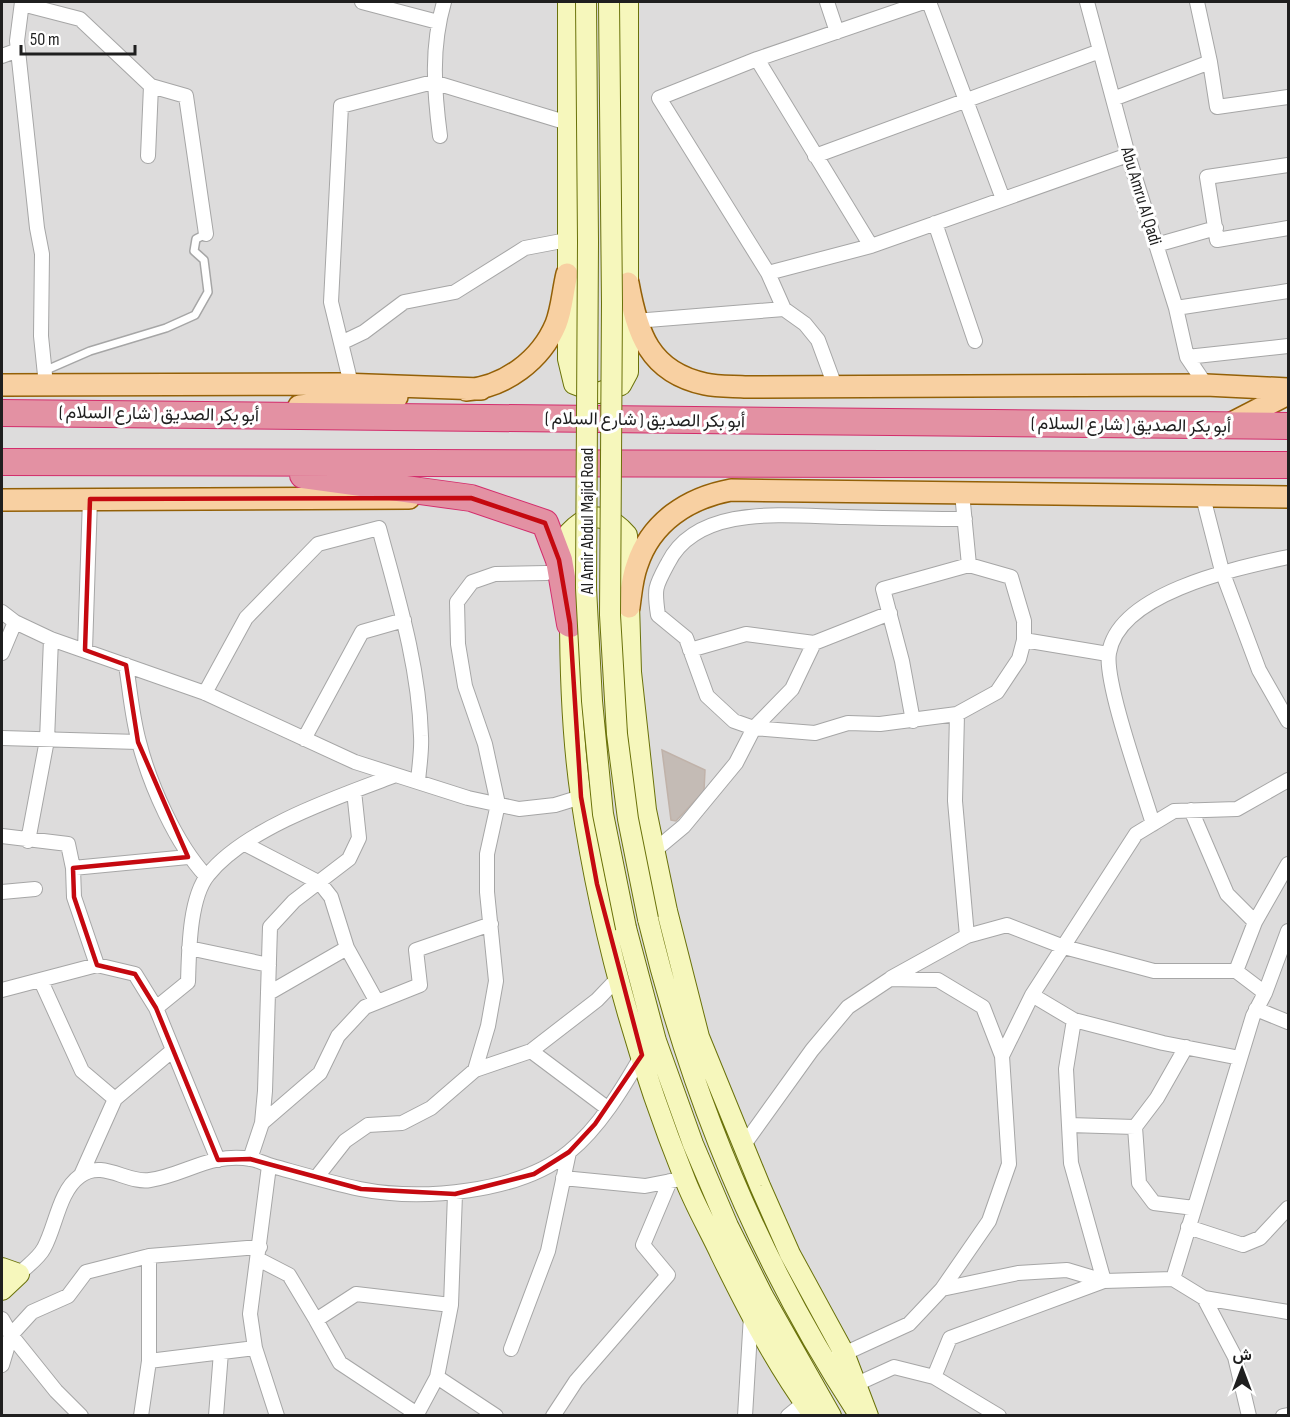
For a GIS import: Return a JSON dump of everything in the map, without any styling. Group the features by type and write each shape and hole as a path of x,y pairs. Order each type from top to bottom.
{"highway":[{"name":"( شارع السلام ) أبو بكر الصديق","path":"2,413 1288,426"},
{"name":"( شارع السلام ) أبو بكر الصديق","path":"2,462 1288,465"},
{"path":"208,462 471,498 545,523 559,560 570,624"}],"main road":[{"path":"568,2 568,359 574,384 598,393 621,385 628,372 628,2"},
{"name":"Al Amir Abdul Majid Road","path":"586,2 588,263 586,588 592,701 603,814 626,928 656,1041 693,1144 728,1226 763,1296 831,1416"},
{"name":"Al Amir Abdul Majid Road","path":"609,2 612,303 610,615 617,734 628,819 648,919 676,1028 723,1157 771,1260 836,1357"},
{"path":"209,414 481,389 509,377 536,357 556,324 567,274"},
{"path":"628,283 635,321 648,351 678,373 705,384 835,386 1206,384 1288,389"},
{"path":"2,385 45,378 481,389"},
{"path":"1226,426 1288,394"},
{"path":"2,407 92,413"},
{"path":"2,470 96,462"},
{"path":"1263,464 1288,477"},
{"path":"629,607 636,565 648,539 668,517 690,502 708,494 731,490 1288,496"},
{"path":"2,500 471,498"},
{"path":"809,1409 751,1313 677,1180 619,977 597,884 581,797 571,690 569,533 579,521 596,516 616,522 627,535 632,672 646,810 667,911 699,1038 743,1146 850,1387 860,1416"},
{"path":"2,1290 10,1271"},
{"path":"850,1387 868,1416"}],"street":[{"path":"362,2 438,22"},
{"path":"440,136 433,82 438,22 444,2"},
{"path":"827,2 837,32"},
{"path":"835,386 818,340 805,324 784,309 768,273 659,98 757,59 924,2"},
{"path":"929,2 968,100 1003,199"},
{"name":"Abu Amru Al Qadi","path":"1087,2 1128,155 1176,308 1188,357 1206,384"},
{"path":"1197,2 1217,106 1288,97"},
{"path":"45,378 41,336 42,254 37,228 18,50 22,3 80,19 151,86 186,96 206,234"},
{"path":"2,56 18,50"},
{"path":"815,156 1100,51"},
{"path":"757,59 871,246"},
{"path":"1113,99 1210,62"},
{"path":"351,384 331,302 341,106 433,82 568,123"},
{"path":"148,156 151,86"},
{"path":"768,273 871,246 1128,155"},
{"path":"1288,165 1207,177 1218,240 1288,228"},
{"path":"935,223 975,341"},
{"path":"1156,245 1216,228"},
{"path":"341,343 364,332 404,302 454,292 525,248 567,240"},
{"path":"1176,308 1288,291"},
{"path":"635,321 784,309"},
{"path":"1188,357 1288,346"},
{"path":"962,493 969,565"},
{"path":"1203,496 1222,571 1259,670 1288,721"},
{"path":"85,650 90,499"},
{"path":"913,721 883,589 969,565 1011,577 1024,621 1024,640 1019,659 997,692 957,714 913,721 848,723 815,733 754,728 735,721 707,696 686,638 658,615 654,589 671,556 692,534 725,521 768,516 965,519"},
{"path":"205,693 246,618 318,544 379,528 404,620 422,736 418,782"},
{"path":"1153,824 1111,680 1108,654 1116,631 1143,606 1222,571 1288,557"},
{"path":"475,1070 488,1026 496,981 487,892 487,854 498,804 485,744 465,686 458,644 457,602 472,582 495,574 547,573"},
{"path":"2,612 15,622 51,639 205,693 355,762 418,782 519,809 555,805 581,797"},
{"path":"690,650 746,634 814,643 890,614"},
{"path":"304,739 362,632 404,620"},
{"path":"2,652 15,622"},
{"path":"28,841 47,740 51,639"},
{"path":"1024,640 1108,654"},
{"path":"654,851 684,826 736,763 754,728 792,689 814,643"},
{"path":"126,665 138,742 155,786 189,857 206,876"},
{"path":"957,714 955,801 967,936"},
{"path":"2,738 138,742"},
{"path":"156,1008 189,982 189,935 206,876 231,852 273,827 396,775"},
{"path":"1002,1056 1032,995 1136,834 1174,811 1237,809 1288,780"},
{"path":"250,1159 262,1123 270,927 294,901 349,859 359,838 354,791"},
{"path":"1191,810 1227,894 1255,922"},
{"path":"2,836 28,841 68,844 73,868 74,897 97,965"},
{"path":"245,844 320,883 331,897 347,948 377,1002"},
{"path":"73,868 189,857"},
{"path":"1236,971 1255,922 1288,864"},
{"path":"2,892 35,889"},
{"path":"262,1123 320,1072 338,1036 365,1007 420,985 416,950 491,924"},
{"path":"743,1146 812,1050 848,1008 890,979 967,936 1007,926 1064,947 1154,971 1236,971 1265,993"},
{"path":"1173,1279 1256,1009 1265,993 1288,931"},
{"path":"189,948 269,964"},
{"path":"269,993 347,948"},
{"path":"2,990 97,965 135,974 156,1008 219,1160"},
{"path":"316,1178 345,1141 368,1125 402,1123 431,1108 475,1070 531,1051 597,1000 619,977"},
{"path":"836,1357 909,1324 942,1289 989,1221 1009,1164 1002,1056 983,1007 938,980 890,979"},
{"path":"41,981 81,1071 115,1099"},
{"path":"1032,995 1074,1020 1240,1058"},
{"path":"1256,1009 1288,1022"},
{"path":"1074,1020 1066,1069 1071,1163 1104,1281"},
{"path":"1186,1047 1157,1098 1135,1127 1139,1183 1154,1203 1194,1208"},
{"path":"10,1271 43,1250 67,1190 81,1175 115,1099 173,1050"},
{"path":"531,1051 607,1108"},
{"path":"81,1175 96,1170 111,1171 147,1181 168,1176 200,1162 250,1159 269,1166 361,1189 390,1193 454,1194 534,1174 569,1152 607,1108 629,1078 642,1055"},
{"path":"1069,1125 1135,1127"},
{"path":"511,1349 548,1251 569,1152"},
{"path":"269,1166 250,1314 255,1348 277,1416"},
{"path":"563,1179 645,1186 677,1180"},
{"path":"553,1416 576,1381 668,1275 643,1245 677,1180"},
{"path":"2,1365 11,1335 32,1312 69,1296 86,1272 149,1256 259,1253 289,1275 340,1364 417,1415 437,1377 451,1305 454,1194"},
{"path":"1188,1227 1243,1245 1260,1238 1288,1208"},
{"path":"141,1416 149,1361 149,1256"},
{"path":"942,1289 1018,1273 1067,1270 1104,1281 1173,1279 1204,1298 1288,1312"},
{"path":"934,1377 950,1338 1104,1281"},
{"path":"316,1320 356,1294 451,1305"},
{"path":"1204,1298 1235,1357 1249,1416"},
{"path":"745,1416 751,1313"},
{"path":"2,1319 11,1335 56,1391 81,1416"},
{"path":"149,1361 255,1348"},
{"path":"216,1416 221,1352"},
{"path":"850,1387 894,1367 934,1377 999,1416"},
{"path":"437,1377 496,1416"},
{"path":"788,1416 809,1409"},
{"path":"1283,1416 1288,1415"}],"lane":[{"path":"45,378 90,351 166,328 195,315 208,292 204,260 194,251 196,239 206,234"}],"highlighted area":[{"path":"471,498 545,523 559,560 570,624 581,797 597,884 642,1055 595,1124 569,1152 534,1174 455,1194 361,1189 250,1159 218,1160 156,1008 135,974 97,965 74,897 73,868 188,857 138,742 126,665 85,650 90,499"}],"shaded area":[{"path":"2,2 1288,2 1288,1415 2,1415"}],"building":[{"path":"662,750 705,770 704,791 676,821 671,820"}]}
